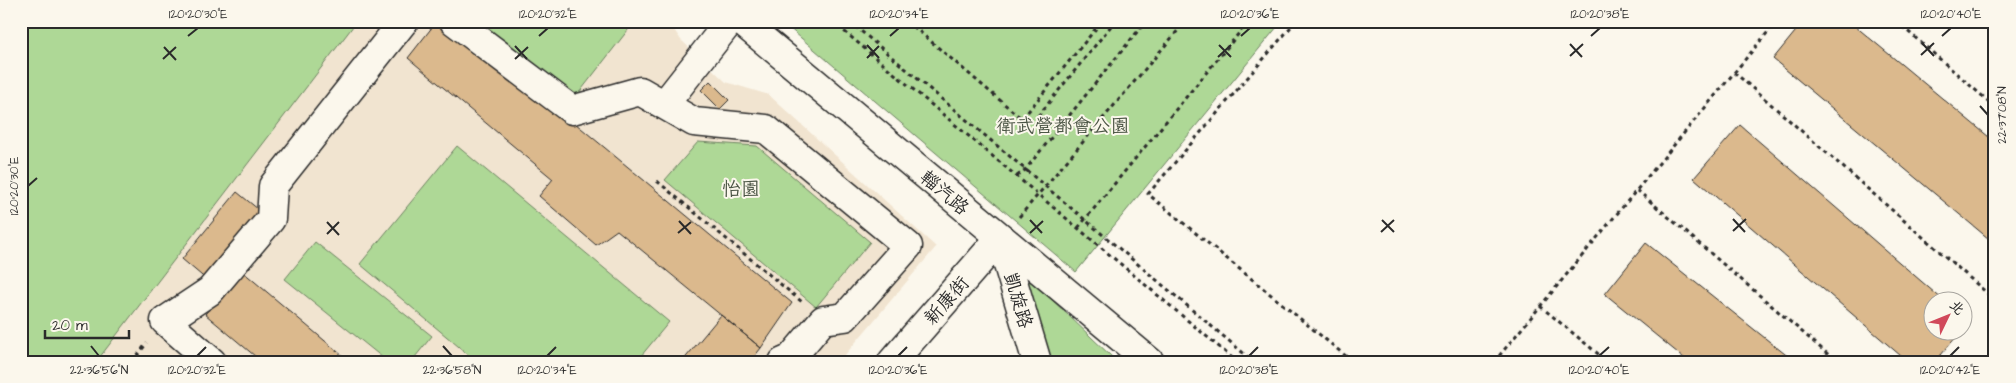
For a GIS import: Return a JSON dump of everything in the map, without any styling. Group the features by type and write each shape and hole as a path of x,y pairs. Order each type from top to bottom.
{"street":[{"path":"212,362 165,321 210,291 271,219 273,186 404,21"},
{"path":"454,21 572,110 640,91 694,122 766,129 908,246 845,317 823,320 790,359 783,362"},
{"path":"664,105 730,21"},
{"name":"輜汽路","path":"741,21 1150,362"},
{"name":"新康街","path":"892,362 1000,238"},
{"name":"凱旋路","path":"1000,238 1037,362"}],"path":[{"path":"832,21 1237,362"},
{"path":"849,21 1084,221 1254,362"},
{"path":"907,21 1022,119 1102,21"},
{"path":"1038,116 1115,21"},
{"path":"1017,176 1025,170 1146,21"},
{"path":"1000,238 1039,195 1186,21"},
{"path":"1078,228 1249,21"},
{"path":"1296,21 1148,194 1353,362"},
{"path":"1494,362 1777,21"},
{"path":"1896,21 1995,107"},
{"path":"1734,72 1995,300"},
{"path":"657,181 823,320"},
{"path":"1637,190 1837,362"},
{"path":"1540,306 1608,362"}],"shaded area":[{"path":"21,21 668,21 681,40 726,82 769,95 936,247 839,362 21,362"}],"green space":[{"path":"25,21 357,21 96,362 21,362 21,25"},
{"path":"477,21 635,21 575,98"},
{"name":"衛武營都會公園","path":"781,21 1282,21 1076,272"},
{"name":"怡園","path":"698,142 757,146 870,242 816,307 665,180"},
{"path":"457,146 669,322 636,362 477,362 360,264"},
{"path":"315,242 432,336 411,362 388,362 285,279"},
{"path":"1025,274 1112,357 1108,362 1052,362"}],"building":[{"path":"437,21 452,21 792,303 761,348 617,230 596,245 539,196 553,179 408,58"},
{"path":"1804,21 1849,21 1995,142 1995,244 1773,59"},
{"path":"710,81 729,100 720,109 701,90"},
{"path":"1740,125 1931,290 1924,290 1924,340 1954,340 1935,362 1908,362 1694,178"},
{"path":"237,192 264,214 208,281 182,259"},
{"path":"1646,243 1795,362 1689,362 1605,294"},
{"path":"242,271 350,362 262,362 205,314"},
{"path":"721,315 761,348 750,362 682,362"}]}
